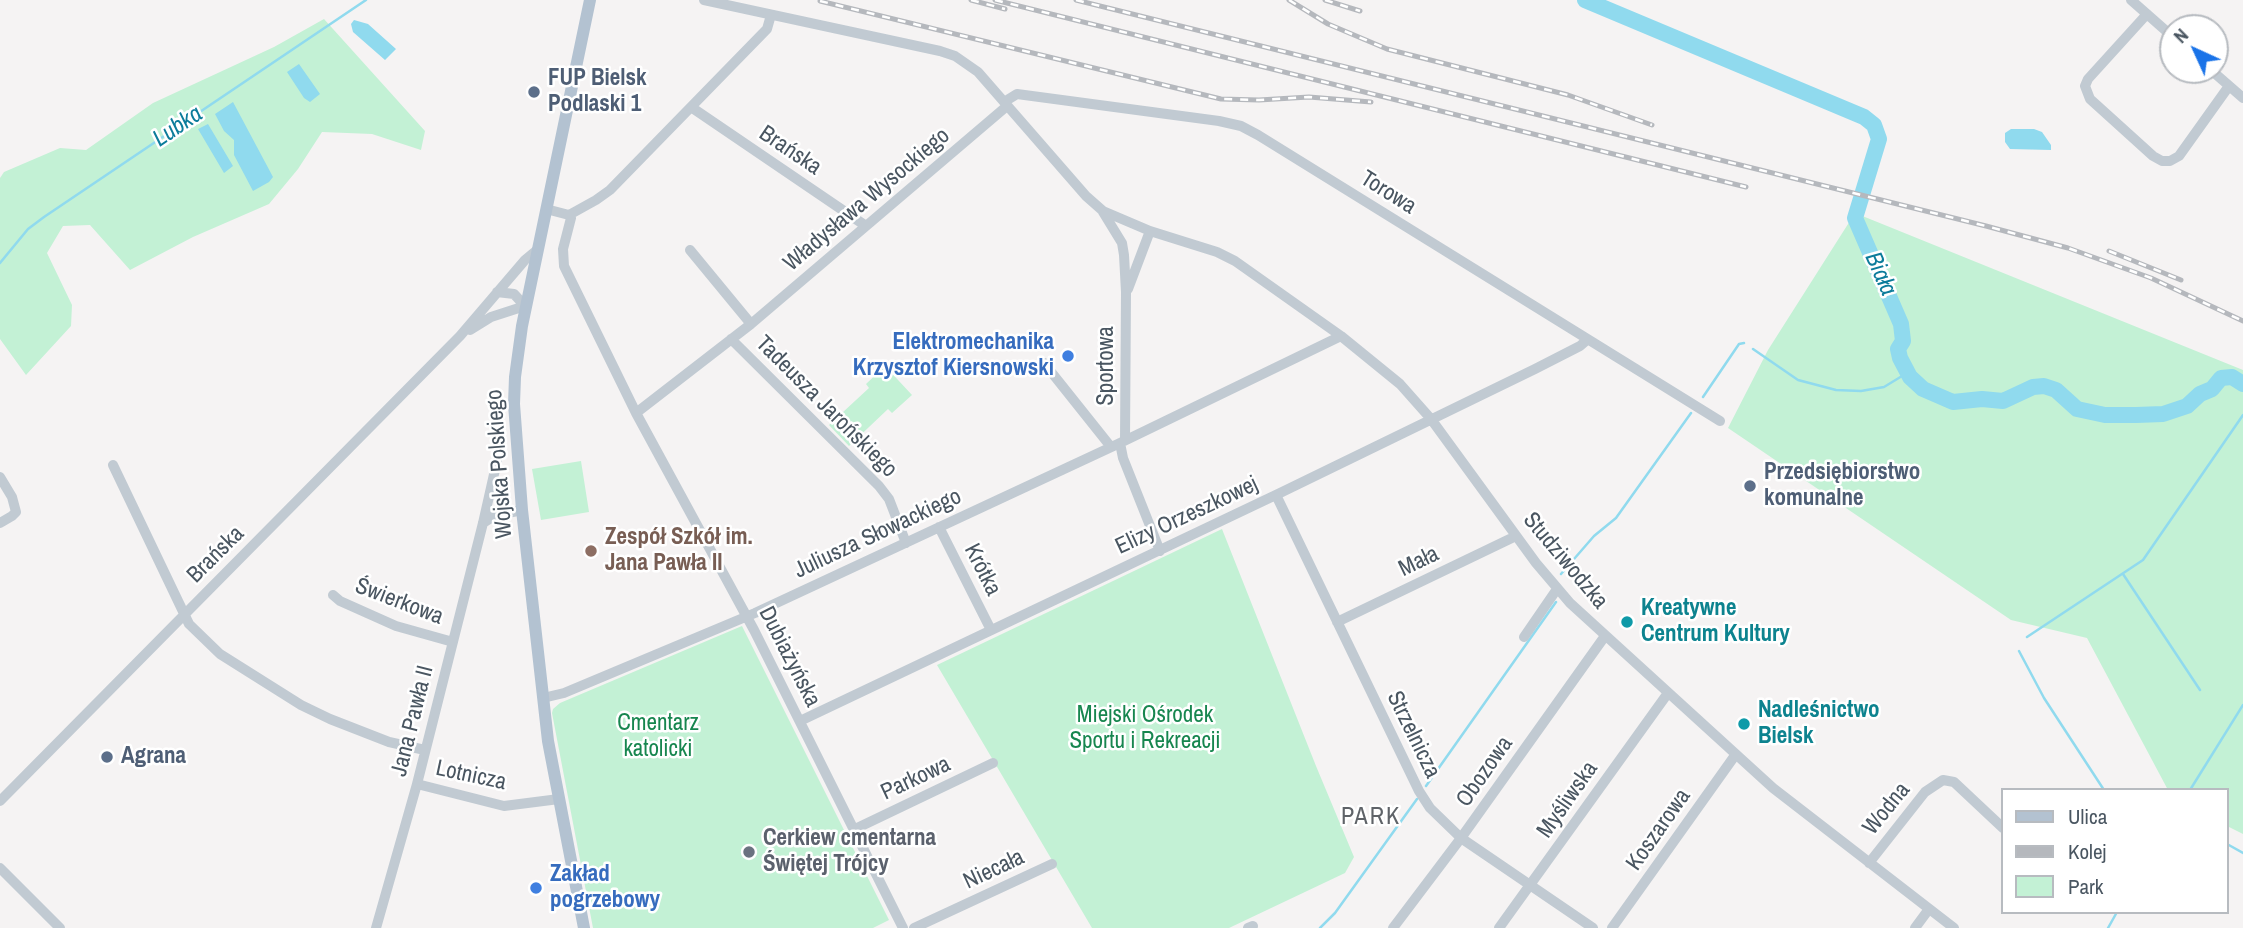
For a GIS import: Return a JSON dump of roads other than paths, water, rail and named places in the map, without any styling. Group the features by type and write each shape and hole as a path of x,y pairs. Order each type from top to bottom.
{"main road":[{"name":"Wojska Polskiego","path":"584,928 542,698 514,404 522,326 590,0"}],"street":[{"name":"Sportowa","path":"704,0 955,56 978,72 1086,196 1103,211 1122,243 1126,292 1119,443 1160,551"},
{"path":"2132,0 2159,25"},
{"path":"2147,14 2088,79 2085,86 2090,99 2153,156 2162,162 2179,156 2229,86"},
{"path":"546,209 569,215 596,201 610,190 767,29 771,15"},
{"path":"2227,84 2243,98"},
{"name":"Torowa","path":"1006,104 1017,94 1241,126 1720,421"},
{"name":"Władysława Wysockiego","path":"636,412 751,324 1006,104"},
{"name":"Brańska","path":"691,107 866,226"},
{"name":"Sportowa","path":"1103,211 1150,231 1126,292"},
{"name":"Dubiażyńska","path":"569,215 571,218 563,249 564,266 636,412 747,616 903,928"},
{"name":"Studziwodzka","path":"1150,231 1217,252 1235,261 1341,336 1400,384 1431,419 1558,589 1605,636 1773,788 1954,928"},
{"name":"Brańska","path":"0,801 460,336 525,260 537,250"},
{"path":"690,250 751,324"},
{"path":"497,292 512,293 526,306"},
{"name":"Brańska","path":"460,336 491,317 526,306"},
{"path":"506,313 522,326"},
{"name":"Juliusza Słowackiego","path":"542,698 564,693 747,616 1119,443 1341,336"},
{"name":"Tadeusza Jarońskiego","path":"731,339 879,486 889,499 906,543"},
{"name":"Elizy Orzeszkowej","path":"800,721 1276,495 1580,346 1587,340"},
{"path":"1044,363 1119,443"},
{"name":"Jana Pawła II","path":"376,928 417,784 497,461"},
{"path":"113,465 189,624 220,654 301,705 389,742 425,750"},
{"path":"0,477 16,504 16,512 0,523"},
{"name":"Strzelnicza","path":"1276,495 1420,794 1430,808 1461,838 1592,928"},
{"path":"483,523 494,516 522,510"},
{"name":"Krótka","path":"939,527 991,630"},
{"name":"Mała","path":"1337,622 1516,536"},
{"path":"1524,637 1558,589"},
{"name":"Świerkowa","path":"333,595 340,601 396,626 453,642"},
{"name":"Obozowa","path":"1393,928 1461,838 1605,636"},
{"name":"Myśliwska","path":"1499,928 1668,693"},
{"name":"Koszarowa","path":"1612,928 1736,754"},
{"name":"Parkowa","path":"855,829 993,763"},
{"name":"Wodna","path":"1869,863 1925,792 1943,780 1954,782 2002,827"},
{"name":"Lotnicza","path":"417,784 504,806 559,799"},
{"name":"Niecała","path":"915,928 1052,864"},
{"path":"0,868 60,928"},
{"path":"1915,928 1930,909"}],"water":[{"path":"354,20 368,24 396,49 385,60 353,32 351,24"},
{"path":"299,64 320,94 310,102 304,98 287,72"},
{"path":"233,102 273,177 253,191 234,155 234,140 224,131 215,114"},
{"path":"208,124 233,166 224,173 198,129"},
{"path":"2011,129 2034,129 2042,132 2051,145 2051,150 2010,149 2005,142 2005,133"}],"waterway":[{"name":"Lubka","path":"0,263 28,229 44,217 366,0"},
{"name":"Biała","path":"1585,0 1864,117 1874,125 1879,139 1855,218 1901,324 1903,341 1898,349 1900,358 1910,377 1923,389 1953,402 1982,399 2003,401 2033,387 2044,386 2056,390 2077,409 2105,415 2136,415 2163,414 2187,406 2200,394 2212,389 2221,378 2232,377 2243,384"},
{"path":"1703,397 1739,344 1744,343"},
{"path":"1753,349 1798,380 1836,390 1861,391 1884,387 1907,373"},
{"path":"1561,574 1594,536 1616,518 1691,413"},
{"path":"2027,637 2143,560 2243,415"},
{"path":"2123,574 2200,690"},
{"path":"1426,786 1556,602"},
{"path":"2019,651 2044,698 2103,788"},
{"path":"2191,788 2243,705"},
{"path":"1320,928 1335,913 1417,799"},
{"path":"2229,845 2243,853"},
{"path":"2108,928 2116,914"}],"railway":[{"path":"971,0 1005,9"},
{"path":"995,0 1746,187"},
{"path":"1076,0 2068,248 2151,278 2243,321"},
{"path":"1289,0 1328,24 1387,49 1568,95 1652,125"},
{"path":"1325,0 1360,11"},
{"path":"820,1 1221,99 1309,97 1371,102"},
{"path":"2109,251 2181,280"}],"place":[{"name":"FUP Bielsk Podlaski 1","path":"534,92"},
{"name":"Elektromechanika Krzysztof Kiersnowski","path":"1068,356"},
{"name":"Przedsiębiorstwo komunalne","path":"1750,486"},
{"name":"Zespół Szkół im. Jana Pawła II","path":"591,551"},
{"name":"Kreatywne Centrum Kultury","path":"1627,622"},
{"name":"Nadleśnictwo Bielsk","path":"1744,724"},
{"name":"Agrana","path":"107,757"},
{"name":"Cerkiew cmentarna Świętej Trójcy","path":"749,852"},
{"name":"Zakład pogrzebowy","path":"536,888"}],"district":[{"name":"PARK","path":"1371,818"}],"park label":[{"name":"Miejski Ośrodek Sportu i Rekreacji","path":"1145,729"},
{"name":"Cmentarz katolicki","path":"658,737"}]}
